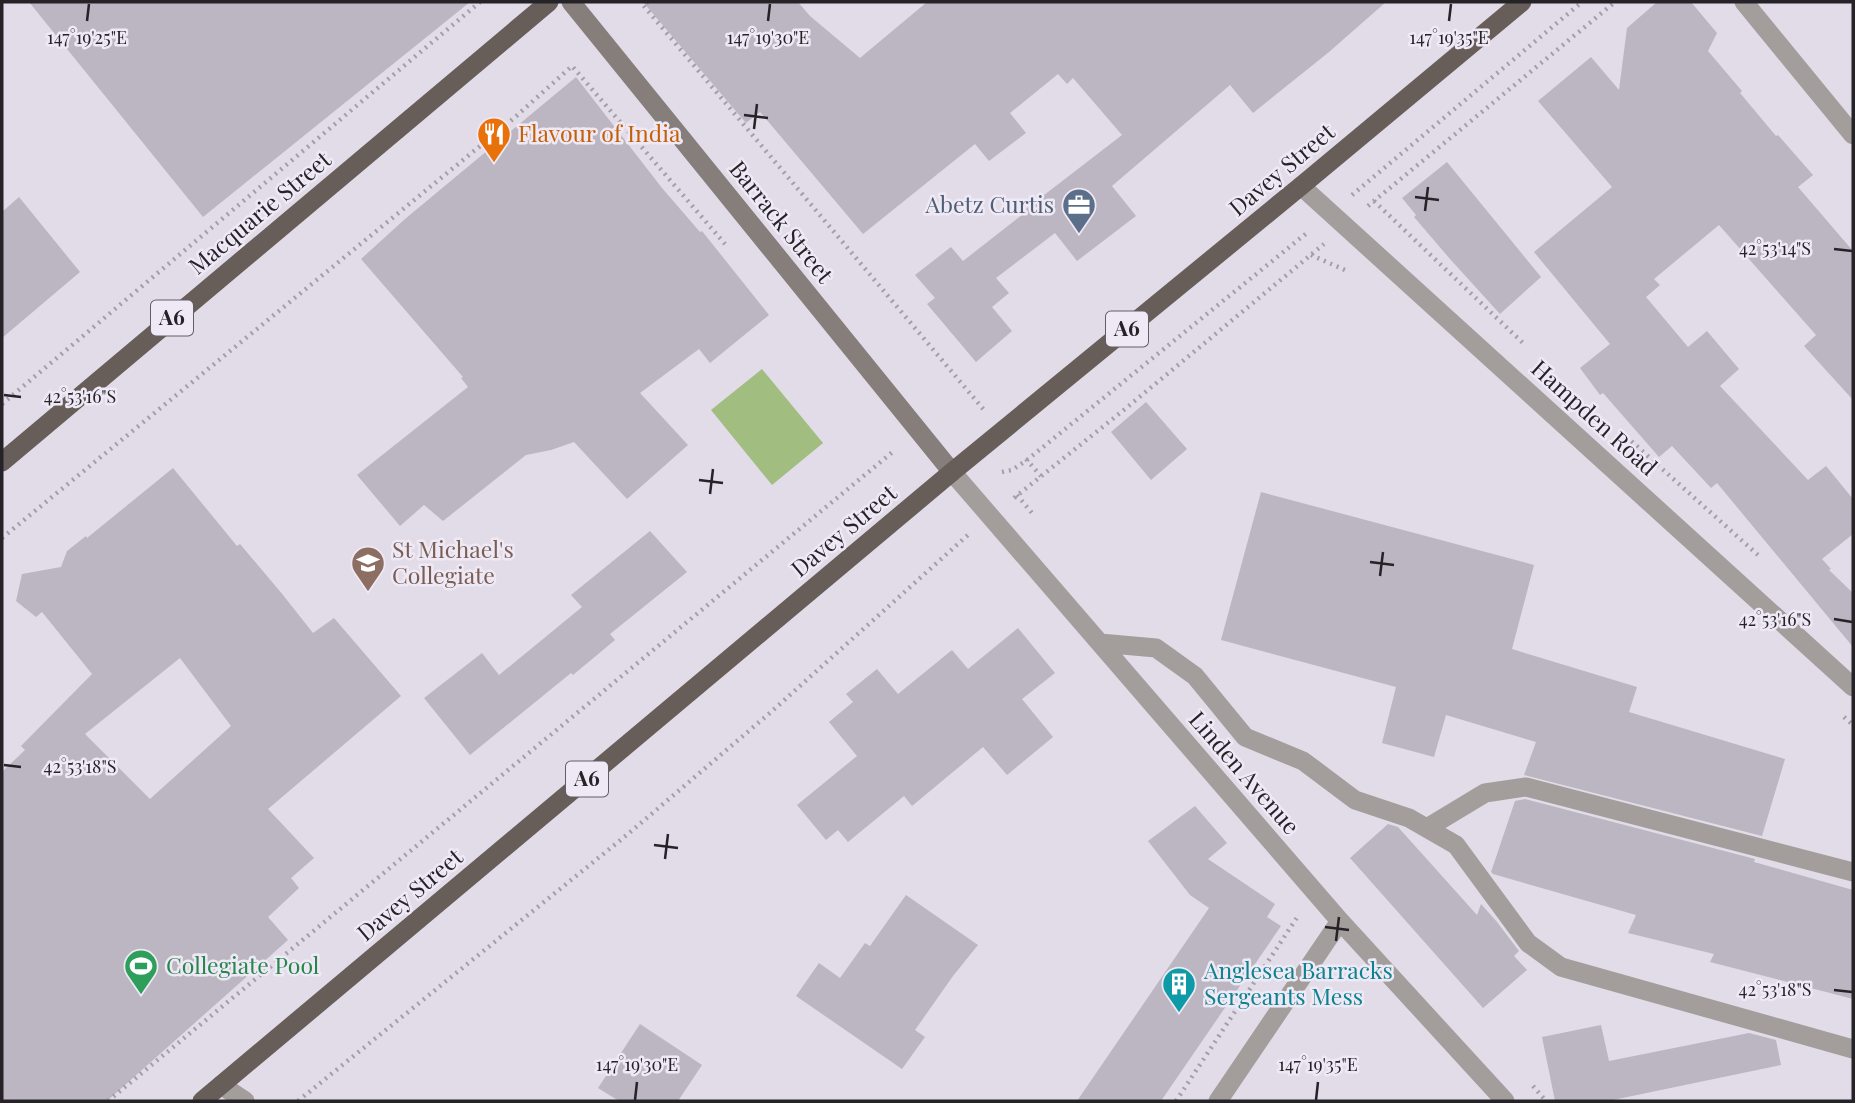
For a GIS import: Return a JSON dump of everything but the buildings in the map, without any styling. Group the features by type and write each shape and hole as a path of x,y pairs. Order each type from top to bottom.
{"highway":[{"name":"Macquarie Street","path":"2,462 549,2"},
{"name":"Davey Street","path":"202,1101 1002,431 1521,2"}],"main road":[{"name":"Barrack Street","path":"571,2 953,472"}],"street":[{"path":"1744,2 1853,135"},
{"name":"Hampden Road","path":"1301,186 1853,687"},
{"name":"Linden Avenue","path":"953,472 1340,921 1505,1101"},
{"path":"1100,643 1156,648 1195,676 1245,737 1303,761 1355,800 1409,818 1456,845 1528,943 1561,967 1853,1049"},
{"path":"1427,828 1485,793 1526,787 1853,872"},
{"path":"1217,1101 1340,921"},
{"path":"221,1085 244,1101"}],"path":[{"path":"2,404 480,2"},
{"path":"648,2 643,5 1041,476"},
{"path":"299,1101 628,834 771,712 990,516 1125,409 1582,2"},
{"path":"953,472 972,476 992,475 1012,470 1027,460 1338,219 1374,201 1615,2"},
{"path":"2,538 513,119 572,66"},
{"path":"1374,201 1528,347"},
{"path":"1617,428 1767,564"},
{"path":"108,1101 919,430"},
{"path":"1176,1101 1315,892"}],"green space":[{"path":"762,369 823,443 772,485 711,410"}],"place":[{"name":"Flavour of India","path":"494,164"},
{"name":"Abetz Curtis","path":"1079,235"},
{"name":"St Michael's Collegiate","path":"368,593"},
{"name":"Collegiate Pool","path":"141,996"},
{"name":"Anglesea Barracks Sergeants Mess","path":"1179,1014"}]}
